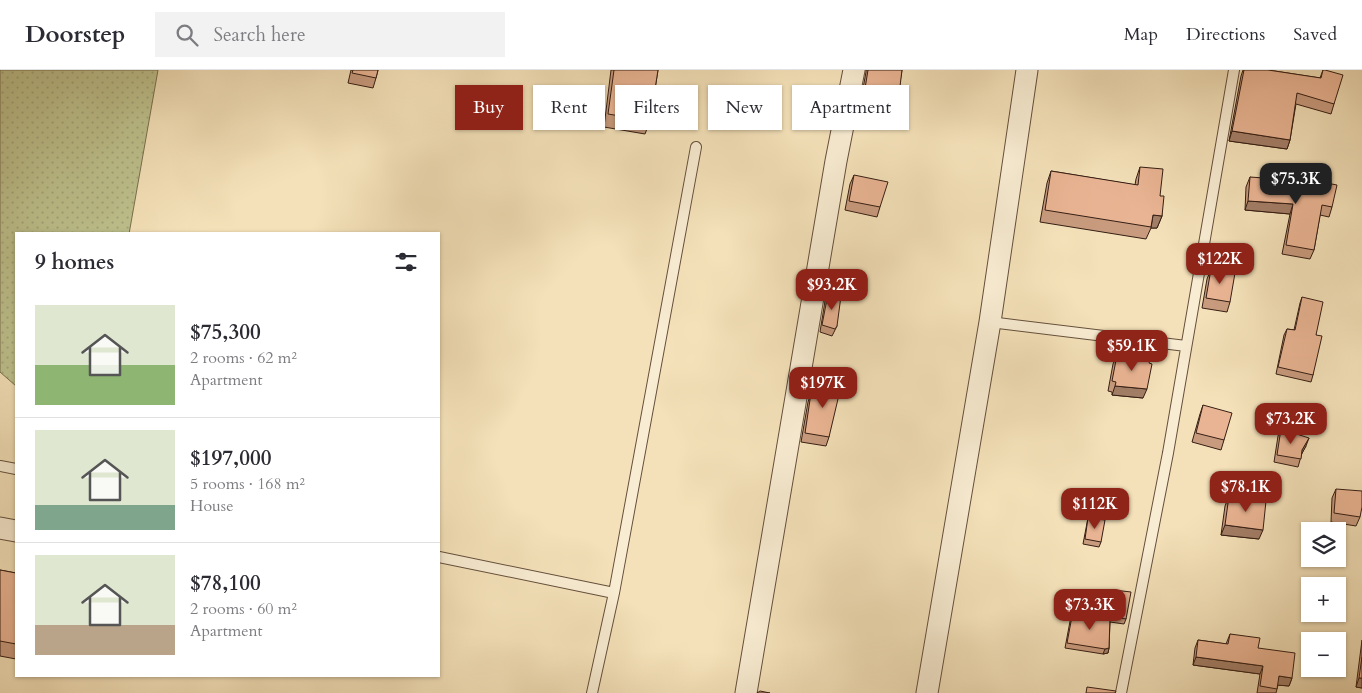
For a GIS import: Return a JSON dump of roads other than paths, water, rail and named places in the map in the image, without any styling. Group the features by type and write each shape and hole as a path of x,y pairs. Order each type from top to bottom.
{"street":[{"path":"746,693 835,170 854,70"},
{"path":"927,693 990,322 1027,70"},
{"path":"0,528 15,532"}],"lane":[{"path":"1122,693 1186,346 1234,70"},
{"path":"592,693 614,593 696,147"},
{"path":"990,322 1186,346"},
{"path":"0,466 15,469"},
{"path":"440,557 614,593"}]}
